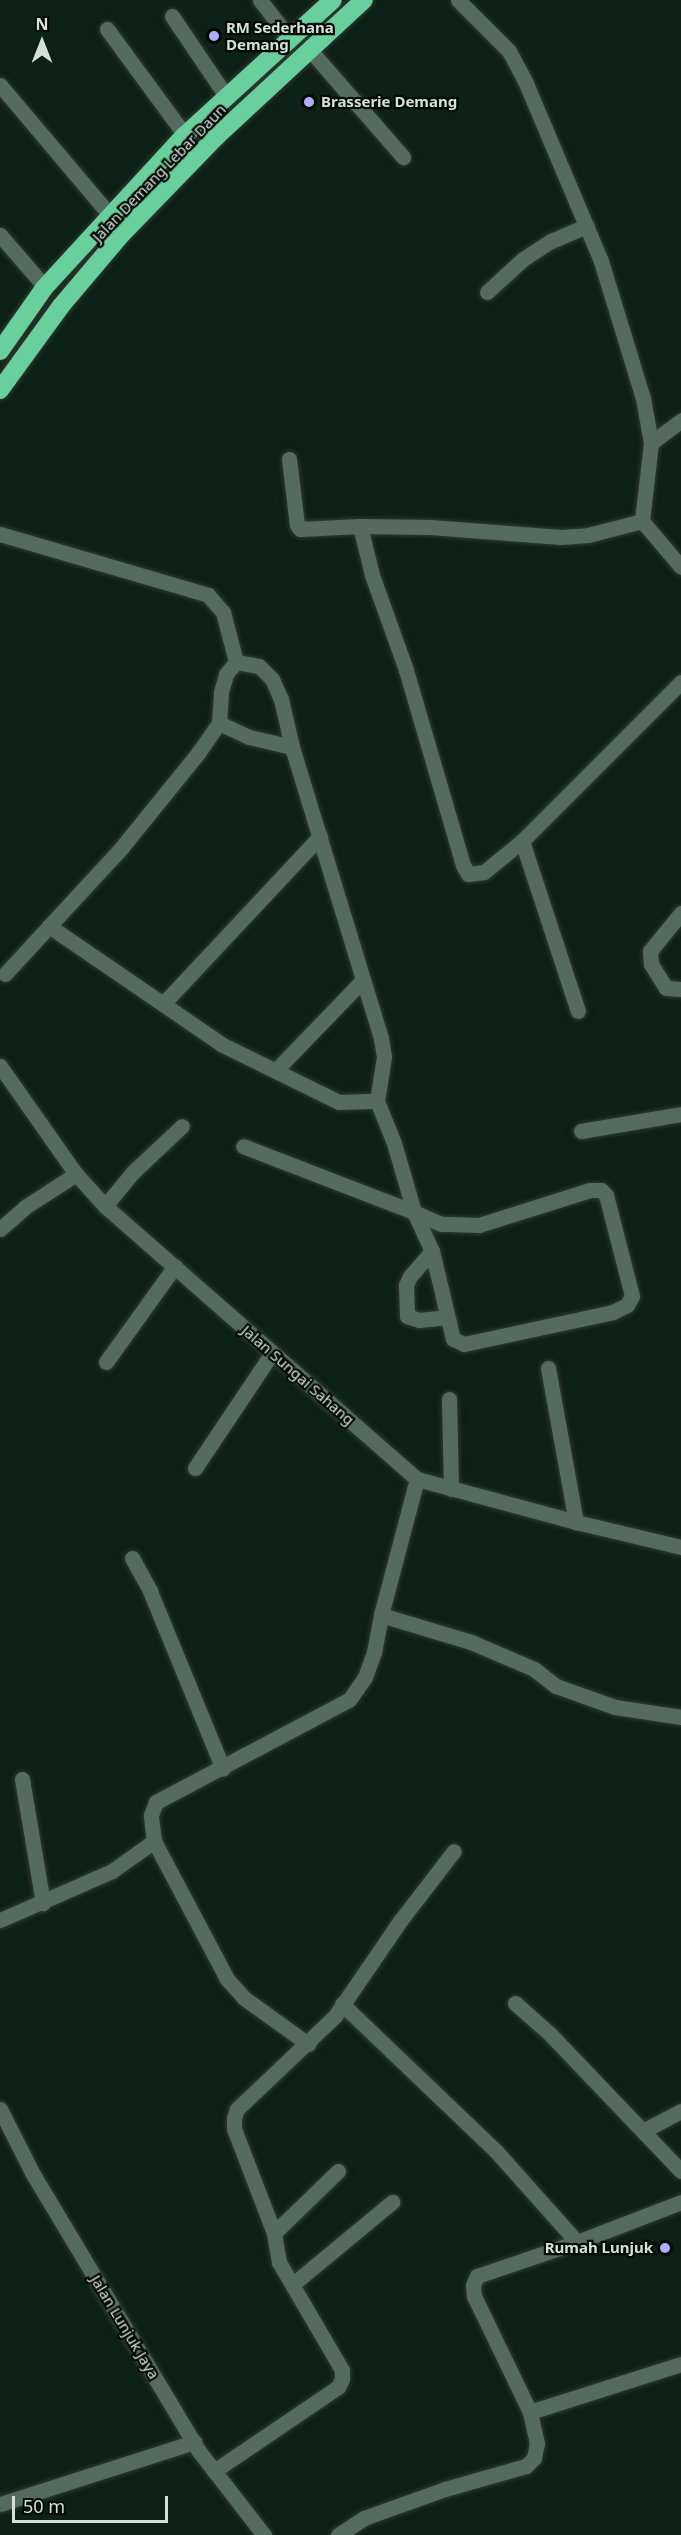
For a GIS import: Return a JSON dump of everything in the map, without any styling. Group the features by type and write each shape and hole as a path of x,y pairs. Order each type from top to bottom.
{"highway":[{"name":"Jalan Demang Lebar Daun","path":"0,351 45,286 185,135 333,0"},
{"name":"Jalan Demang Lebar Daun","path":"0,390 61,306 121,235 217,136 364,0"}],"street":[{"path":"260,0 290,39"},
{"path":"458,0 509,51 543,120 601,261 637,376 651,443 642,521 681,567"},
{"path":"172,16 226,96"},
{"path":"107,29 185,135"},
{"path":"310,50 403,157"},
{"path":"0,85 110,215"},
{"path":"488,292 523,259 551,241 587,226"},
{"path":"0,235 45,286"},
{"path":"651,443 681,420"},
{"path":"289,459 297,525 300,529 360,526 430,527 561,537 588,534 642,521"},
{"path":"360,526 372,575 406,670 463,865 468,874 484,872 522,841 681,682"},
{"path":"0,534 208,595 223,612 236,662"},
{"path":"5,974 122,848 219,723 221,692 226,675 236,662"},
{"path":"236,662 259,666 272,679 281,699 292,747 381,1038 384,1057 378,1101 394,1143 414,1212 432,1251 453,1339 464,1344 613,1312 627,1305 632,1296 606,1195 601,1190 590,1190 479,1225 441,1224 414,1212 243,1146"},
{"path":"219,723 249,737 292,747"},
{"path":"163,1004 320,836"},
{"path":"522,841 578,1011"},
{"path":"681,913 650,951 651,964 666,988 681,989"},
{"path":"49,926 223,1045 339,1102 378,1101"},
{"path":"276,1070 362,981"},
{"name":"Jalan Sungai Sahang","path":"0,1066 76,1174 105,1206 417,1479 576,1522 681,1547"},
{"path":"581,1131 681,1114"},
{"path":"105,1206 133,1172 182,1126"},
{"path":"0,1229 26,1207 76,1174"},
{"path":"432,1251 410,1276 406,1285 406,1316 419,1320 446,1317"},
{"path":"106,1362 175,1266"},
{"path":"195,1468 272,1353"},
{"path":"548,1368 576,1522"},
{"path":"449,1399 452,1489"},
{"path":"308,2044 244,1998 227,1979 154,1841 151,1815 156,1802 349,1700 361,1684 374,1652 381,1616 417,1479"},
{"path":"132,1558 150,1591 223,1768"},
{"path":"381,1616 471,1642 534,1669 556,1686 615,1707 681,1717"},
{"path":"22,1779 43,1903"},
{"path":"0,1920 112,1871 154,1841"},
{"path":"214,2471 338,2387 342,2379 342,2370 279,2262 274,2233 234,2129 237,2109 335,2016 400,1921 454,1851"},
{"path":"515,2003 549,2033 681,2170"},
{"path":"342,2004 496,2151 577,2242"},
{"name":"Jalan Lunjuk Jaya","path":"0,2109 33,2174 194,2442 264,2535"},
{"path":"643,2131 681,2111"},
{"path":"274,2233 338,2171"},
{"path":"293,2284 392,2202"},
{"path":"338,2535 364,2518 445,2489 526,2466 534,2458 537,2443 530,2412 474,2296 472,2285 477,2276 577,2242 681,2202"},
{"path":"530,2412 681,2364"},
{"path":"0,2504 194,2442"}],"place":[{"name":"RM Sederhana Demang","path":"214,36"},
{"name":"Brasserie Demang","path":"309,102"},
{"name":"Rumah Lunjuk","path":"665,2248"}]}
